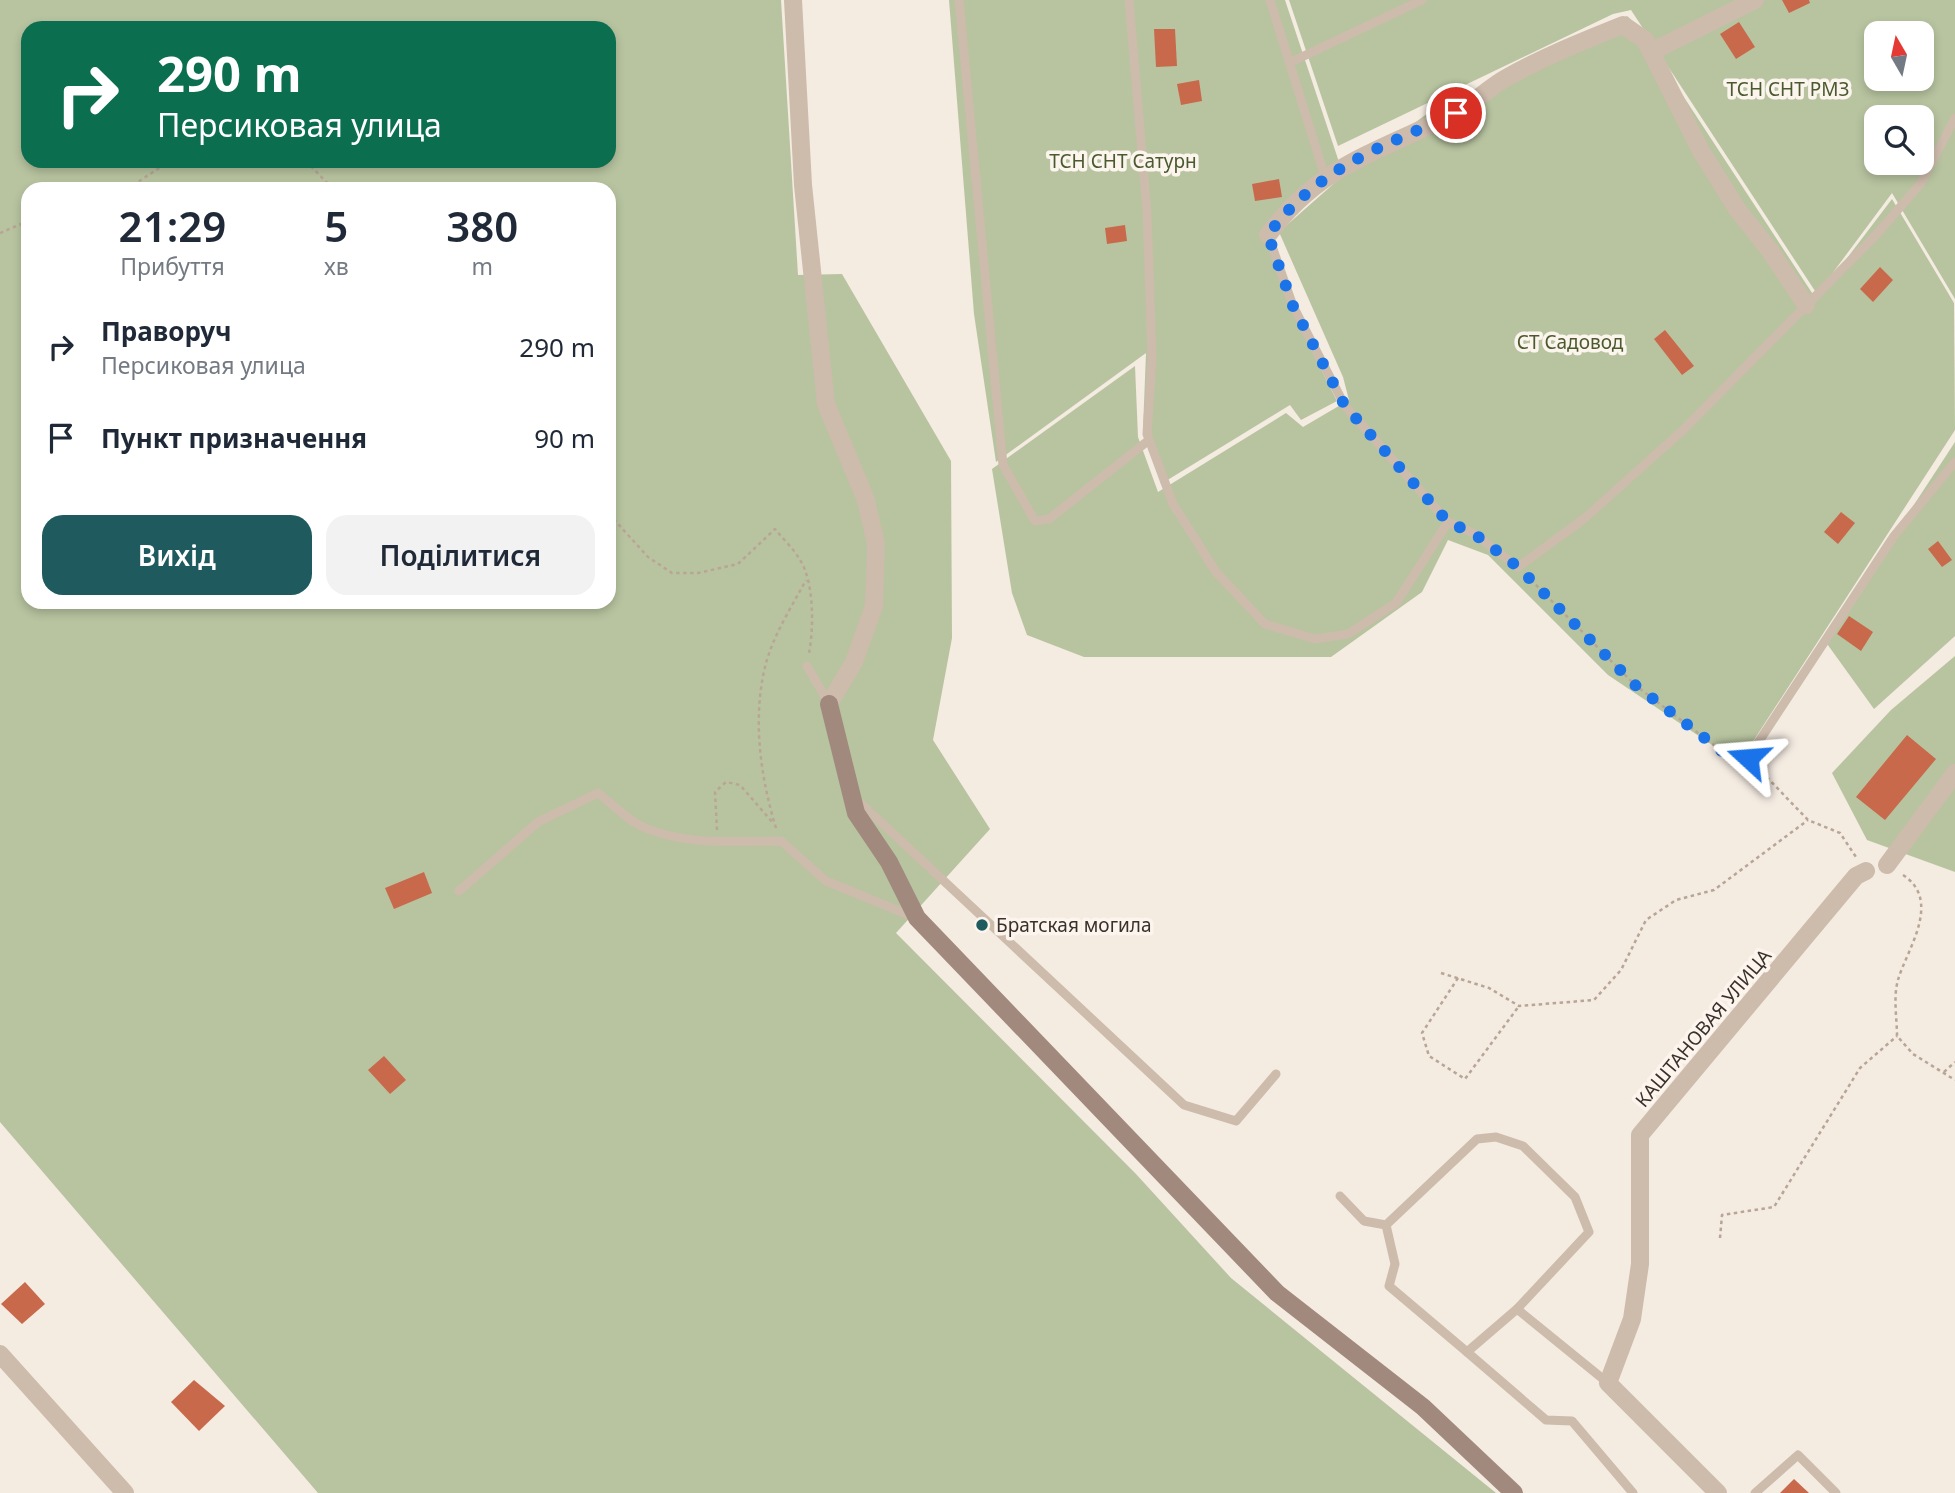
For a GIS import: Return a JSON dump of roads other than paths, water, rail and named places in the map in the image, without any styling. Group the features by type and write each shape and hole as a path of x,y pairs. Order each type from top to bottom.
{"street":[{"path":"793,0 804,199 825,404 866,500 876,544 874,606 854,662 829,704 856,813 889,862 917,918 1277,1293 1423,1407 1514,1493"},
{"path":"1651,52 1755,0"},
{"path":"1268,235 1286,211 1338,167 1456,113 1504,79 1541,60 1623,25 1645,40 1701,151 1737,209 1771,252 1806,305"},
{"path":"1887,864 1955,773"},
{"name":"КАШТАНОВАЯ УЛИЦА","path":"1608,1383 1632,1319 1640,1264 1640,1135 1856,876 1866,871"},
{"path":"0,1354 125,1493"},
{"path":"1608,1383 1718,1493"}],"lane":[{"path":"959,0 1003,465 1035,521 1049,519 1149,440"},
{"path":"1129,0 1147,212 1152,359 1147,433 1173,505 1216,572 1265,624 1315,639 1348,634 1396,603 1448,522"},
{"path":"1270,0 1325,177"},
{"path":"1289,63 1422,0"},
{"path":"1268,235 1293,306 1345,406 1448,522 1473,533 1518,567 1586,518 1684,430 1876,235 1921,183 1955,118"},
{"path":"1748,758 1894,536 1955,462"},
{"path":"807,666 829,704"},
{"path":"849,792 1184,1105 1236,1121 1276,1074"},
{"path":"459,891 538,822 598,793 640,826 678,837 718,841 781,841 826,881 917,918"},
{"name":"КАШТАНОВАЯ УЛИЦА","path":"1866,871 1887,864"},
{"path":"1386,1225 1477,1139 1496,1137 1523,1146 1575,1197 1589,1232 1517,1309 1466,1352"},
{"path":"1340,1196 1364,1221 1386,1225"},
{"path":"1386,1225 1395,1264 1389,1286 1546,1420 1572,1420 1633,1493"},
{"path":"1517,1309 1608,1383"},
{"path":"1755,1493 1798,1455 1836,1493"}],"place":[{"name":"Братская могила","path":"982,925"}],"park label":[{"name":"ТСН СНТ РМЗ","path":"1788,89"},
{"name":"ТСН СНТ Сатурн","path":"1123,161"},
{"name":"СТ Садовод","path":"1570,342"}]}
